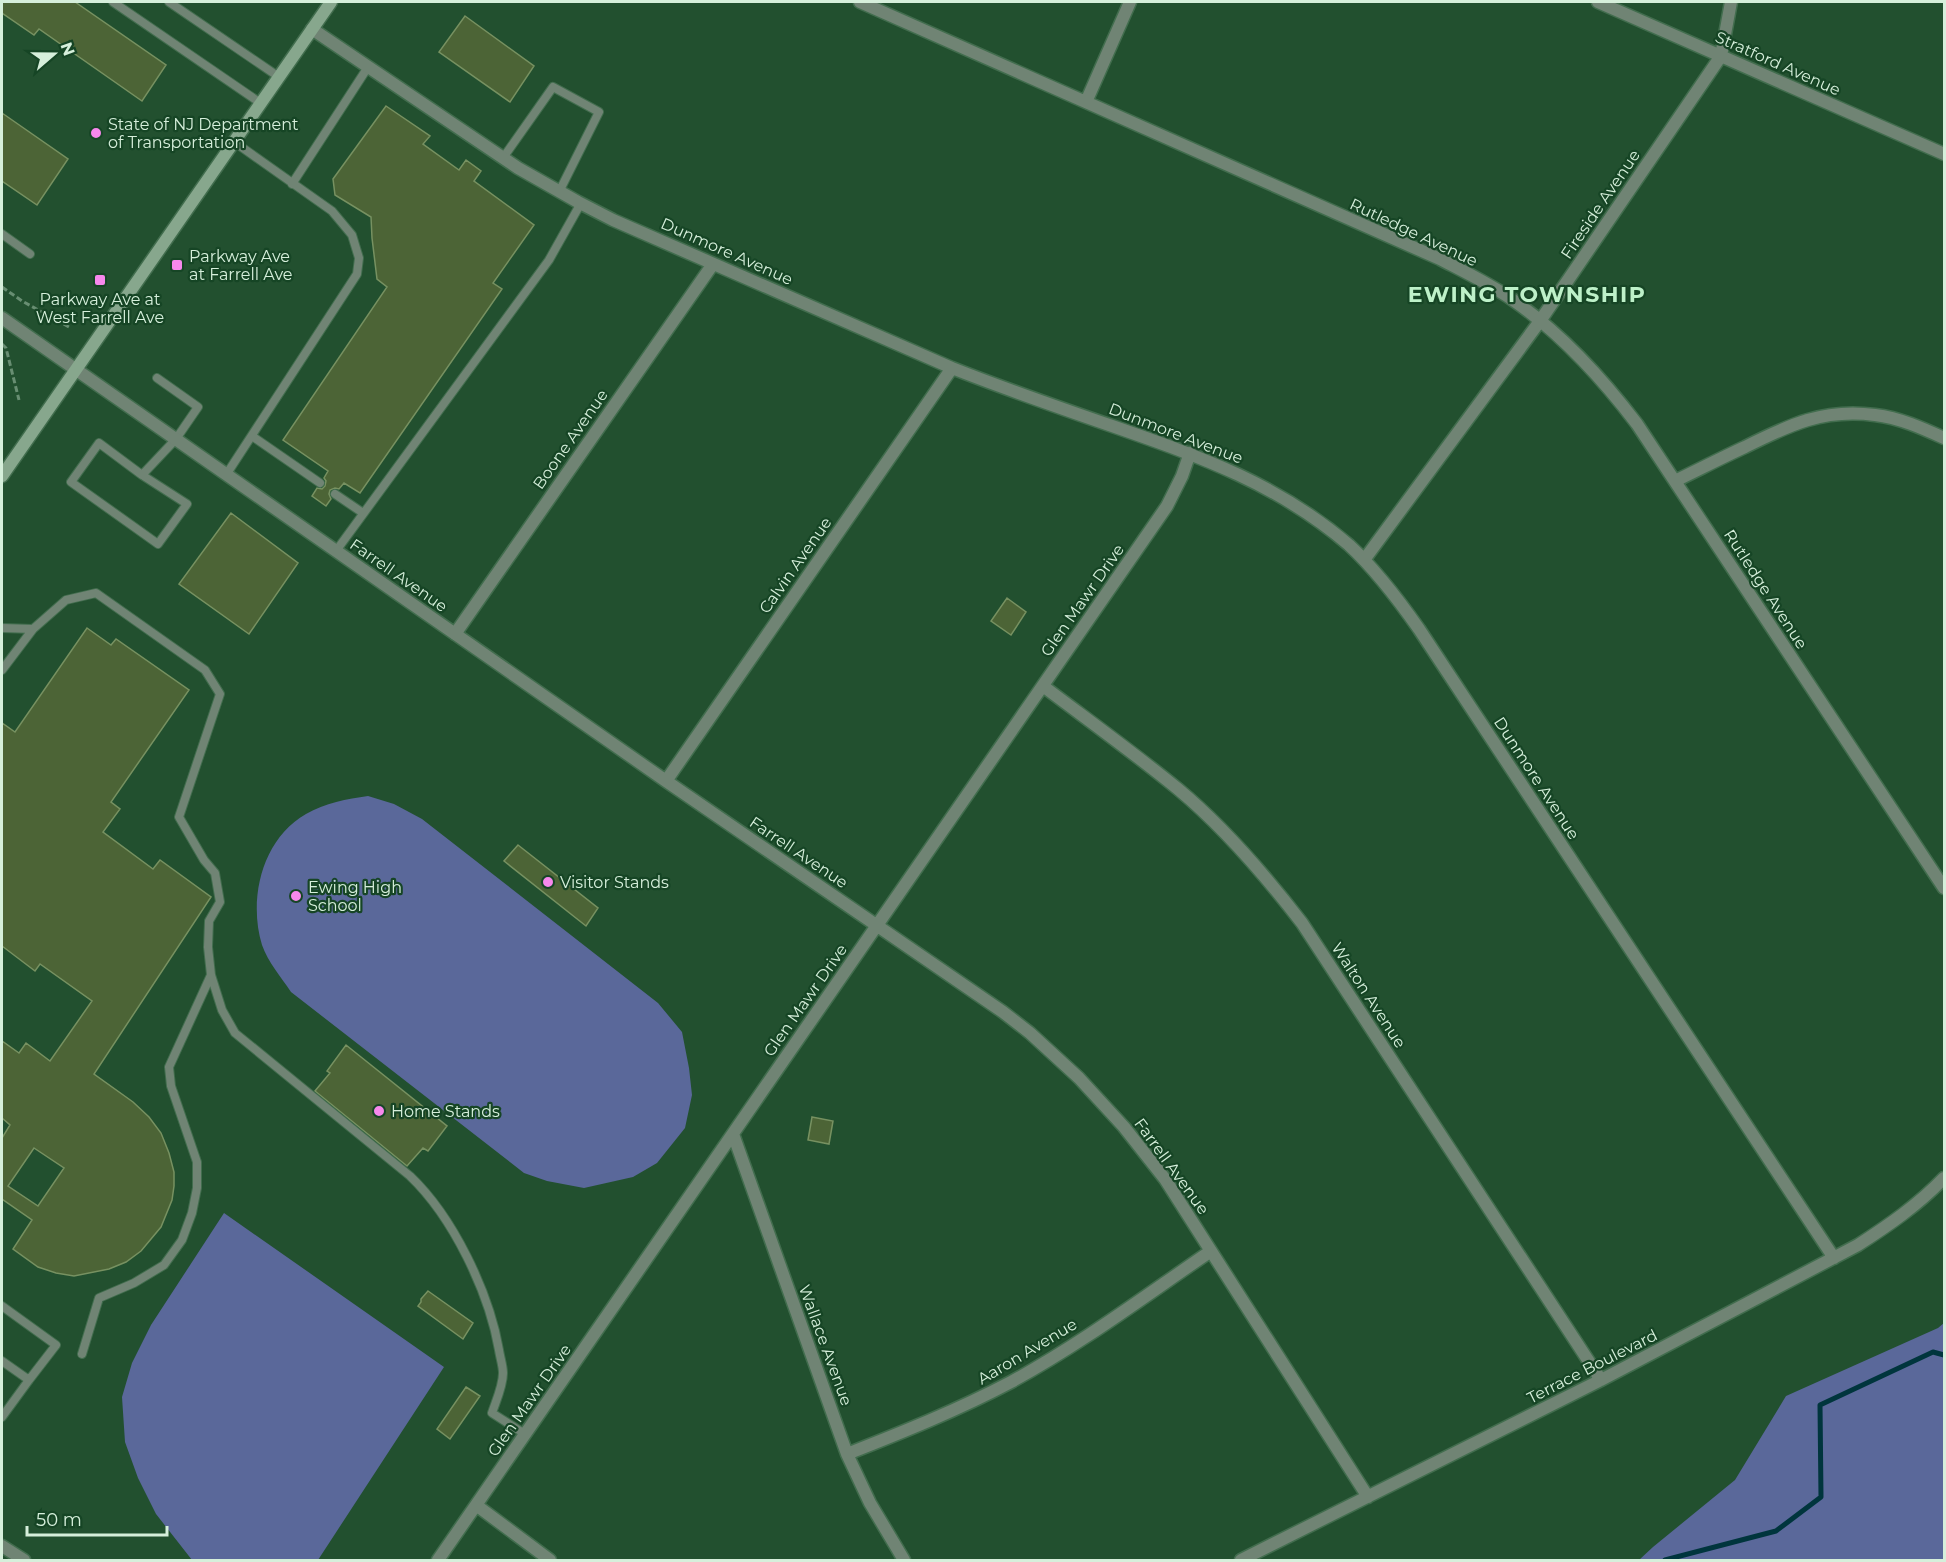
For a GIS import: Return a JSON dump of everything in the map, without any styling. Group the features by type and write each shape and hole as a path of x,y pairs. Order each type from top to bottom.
{"main road":[{"path":"2,476 259,102 331,2"}],"street":[{"name":"Rutledge Avenue","path":"860,2 1440,259 1495,289 1540,321 1576,352 1609,387 1637,424 1944,888"},
{"path":"1086,102 1130,2"},
{"name":"Stratford Avenue","path":"1598,2 1944,154"},
{"name":"Fireside Avenue","path":"1364,560 1540,321 1721,56 1731,2"},
{"name":"Dunmore Avenue","path":"312,29 503,158 581,203 713,264 952,368 1190,453 1239,474 1282,496 1318,520 1364,560 1392,590 1834,1258"},
{"name":"Boone Avenue","path":"455,634 713,264"},
{"name":"Farrell Avenue","path":"2,318 666,781 1003,1012 1029,1034 1079,1078 1124,1127 1165,1179 1368,1497"},
{"name":"Calvin Avenue","path":"666,781 952,368"},
{"path":"1675,481 1791,424 1819,416 1845,413 1875,415 1901,421 1944,438"},
{"name":"Glen Mawr Drive","path":"438,1560 1167,506 1182,476 1190,453"},
{"name":"Walton Avenue","path":"1043,686 1179,790 1233,841 1269,881 1302,923 1601,1380"},
{"name":"Wallace Avenue","path":"733,1134 847,1454 870,1503 904,1560"},
{"name":"Terrace Boulevard","path":"1241,1560 1601,1380 1834,1258 1893,1224 1944,1179"},
{"name":"Aaron Avenue","path":"847,1454 942,1417 1011,1382 1049,1360 1211,1251"},
{"path":"476,1505 550,1560"},
{"path":"2,1546 24,1560"}],"lane":[{"path":"113,2 259,102"},
{"path":"169,2 279,76"},
{"path":"292,184 368,67"},
{"path":"503,158 553,87 599,112 560,192"},
{"path":"226,475 357,274 359,258 352,235 332,211 232,141"},
{"path":"336,551 549,260 581,203"},
{"path":"2,234 30,254"},
{"path":"142,474 176,439 198,407 157,378"},
{"path":"252,436 320,483"},
{"path":"99,443 142,474 187,504 158,544 70,482 99,443"},
{"path":"335,494 363,513"},
{"path":"2,670 33,629 66,600 96,593 206,670 220,694 179,817 204,860 215,873 220,902 209,921 208,947 211,975 222,1010 235,1033 425,1190 447,1221 487,1302 503,1373 492,1413 525,1434"},
{"path":"2,628 33,629"},
{"path":"82,1354 99,1298 134,1283 164,1265 182,1240 192,1213 197,1188 197,1162 171,1086 169,1067 211,975"},
{"path":"2,1306 56,1345 2,1417"},
{"path":"2,1361 29,1380"}],"path":[{"path":"2,287 69,327"},
{"path":"2,344 6,348 19,400"}],"shaded area":[{"path":"368,796 394,804 422,819 658,1003 682,1032 692,1095 685,1128 657,1163 633,1177 584,1188 547,1181 524,1173 291,992 268,957 262,945 258,927 258,890 269,854 291,825 306,814 328,804"},
{"path":"224,1213 444,1367 318,1560 192,1560 156,1514 138,1478 125,1442 122,1397 132,1363 151,1325"},
{"path":"1944,1323 1944,1560 1639,1560 1735,1480 1786,1396 1938,1328"}],"building":[{"path":"2,2 75,2 166,65 142,101 39,29 34,35 2,13"},
{"path":"465,16 534,66 510,102 439,52"},
{"path":"386,106 430,136 423,144 459,170 466,160 481,171 474,181 534,225 493,283 502,289 360,493 344,483 339,489 330,490 331,499 326,506 312,496 317,488 322,489 325,486 324,478 328,471 283,440 387,287 377,279 371,217 335,195 333,179"},
{"path":"2,113 68,159 37,205 2,181"},
{"path":"231,513 298,563 249,634 179,584"},
{"path":"1007,598 1026,612 1011,635 991,621"},
{"path":"87,628 111,645 116,639 189,690 111,802 120,809 103,832 153,869 160,860 211,897 94,1074 133,1102 149,1117 161,1133 174,1172 172,1200 161,1227 141,1251 126,1262 109,1269 74,1276 38,1267 13,1249 32,1220 2,1199 2,1138 10,1125 2,1118 2,1041 19,1053 26,1043 50,1061 92,1001 40,964 35,971 2,946 2,723 15,732","holes":["34,1148 64,1168 38,1206 8,1186"]},
{"name":"Visitor Stands","path":"518,845 598,908 586,926 504,861"},
{"name":"Home Stands","path":"346,1045 447,1126 428,1151 423,1148 407,1166 315,1091 330,1073 327,1071"},
{"path":"812,1117 833,1121 829,1144 808,1140"},
{"path":"428,1291 473,1323 463,1339 418,1306"},
{"path":"466,1387 480,1396 450,1439 437,1429"}],"waterway":[{"path":"1665,1560 1776,1531 1821,1497 1820,1405 1933,1352 1944,1355"}],"place":[{"name":"State of NJ Department of Transportation","path":"96,133"},
{"name":"Parkway Ave at Farrell Ave","path":"177,265"},
{"name":"Parkway Ave at West Farrell Ave","path":"100,280"},
{"name":"Visitor Stands","path":"548,882"},
{"name":"Ewing High School","path":"296,896"},
{"name":"Home Stands","path":"379,1111"}],"district":[{"name":"EWING TOWNSHIP","path":"1527,294"}]}
